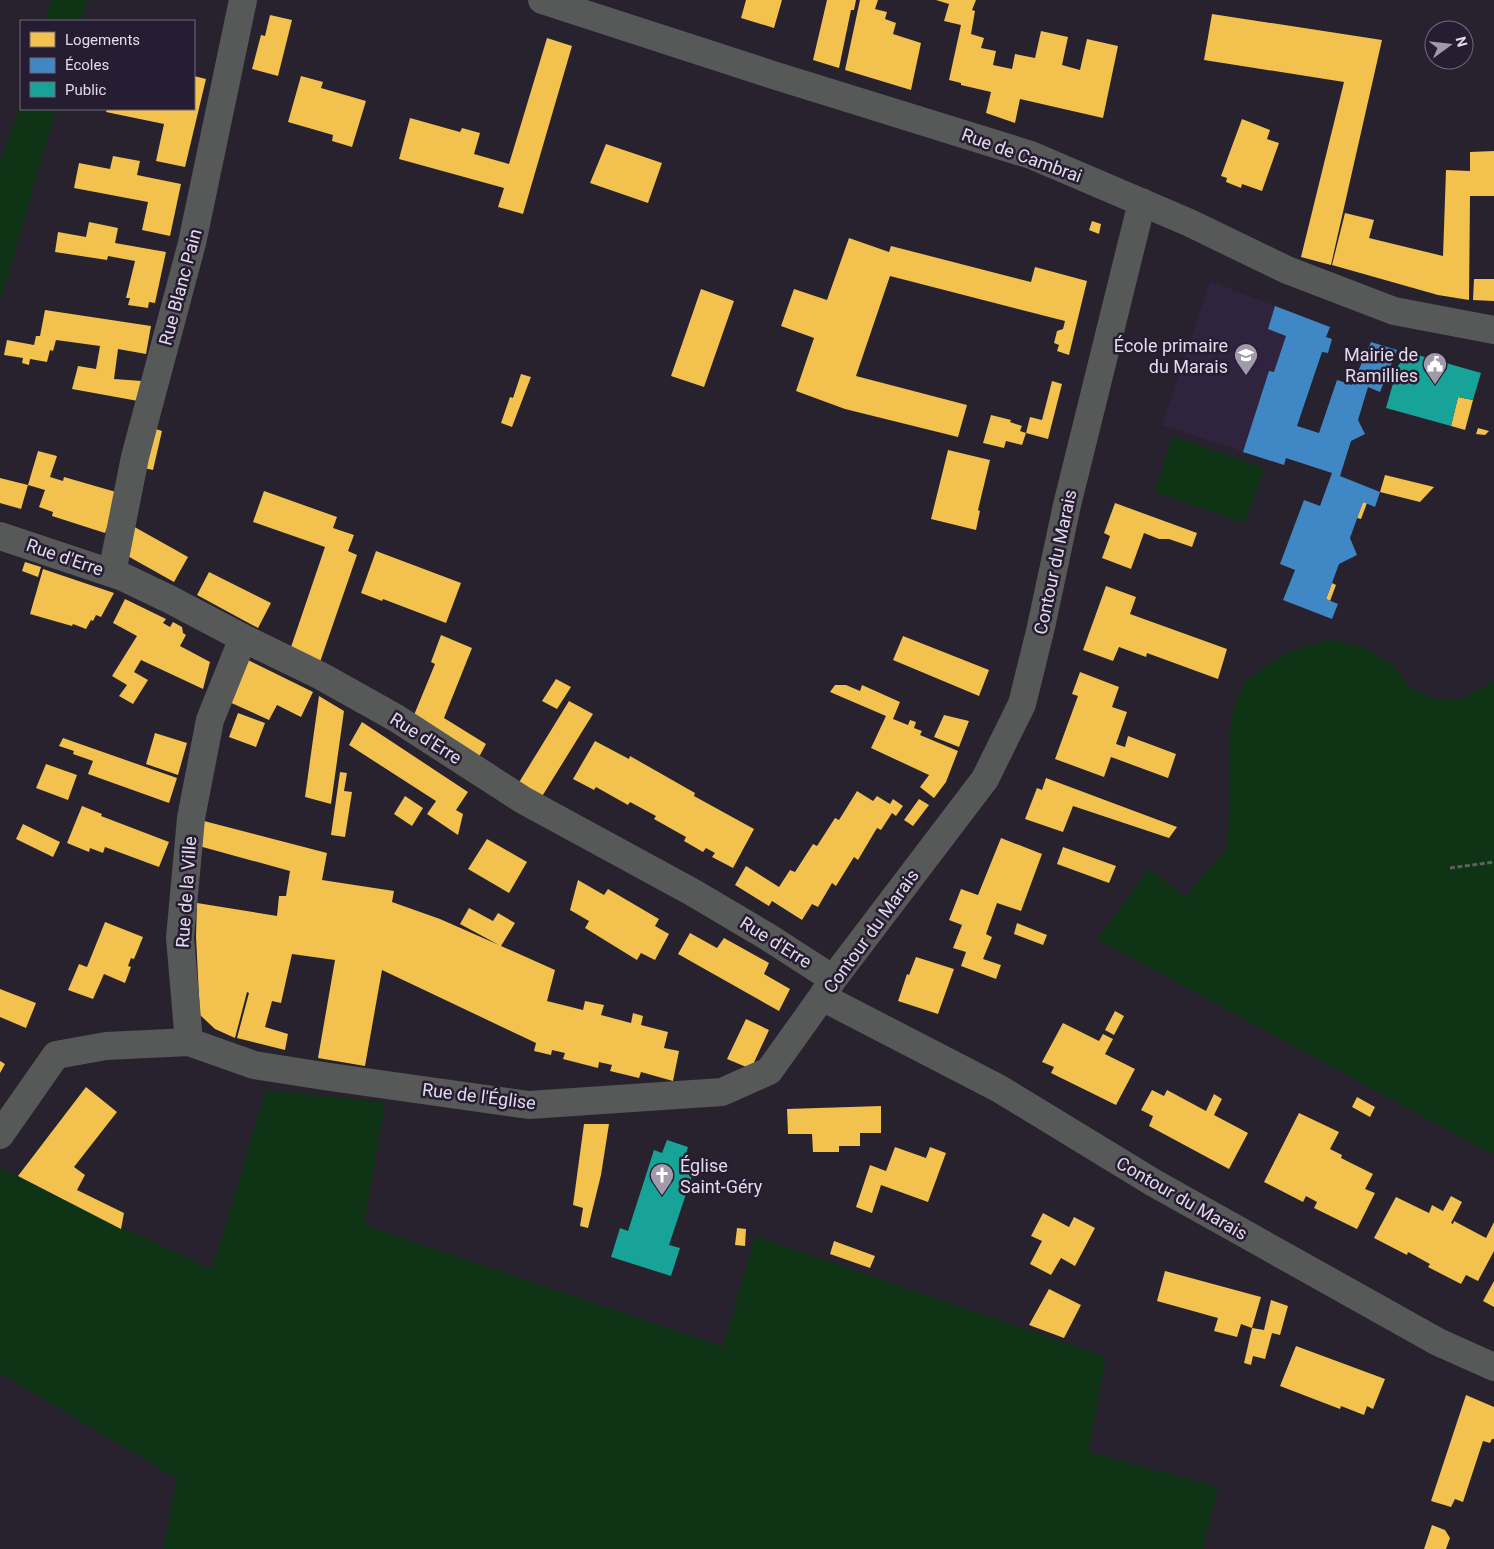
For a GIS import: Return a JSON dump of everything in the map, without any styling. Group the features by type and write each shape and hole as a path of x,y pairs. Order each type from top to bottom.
{"street":[{"name":"Rue Blanc Pain","path":"112,573 135,457 192,243 243,0"},
{"name":"Rue de Cambrai","path":"542,0 773,75 1031,155 1142,202 1287,270 1394,311 1494,330"},
{"name":"Contour du Marais","path":"1142,202 1069,495 1041,627 1022,704 985,779 827,988 998,1088 1154,1183 1438,1342 1494,1367"},
{"name":"Rue d'Erre","path":"0,536 112,573 149,589 242,638 352,692 452,753 523,800 692,892 776,942 827,988"},
{"name":"Rue de la Ville","path":"188,1042 180,938 191,818 210,720 242,638"},
{"name":"Rue de l'Église","path":"188,1042 254,1065 529,1105 722,1092 769,1071 827,988"},
{"path":"0,1135 56,1055 106,1046 188,1042"}],"path":[{"path":"1450,868 1494,862"}],"shaded area":[{"name":"École primaire du Marais","path":"1210,281 1330,327 1284,465 1162,425"}],"green space":[{"path":"51,0 87,0 81,20 45,20"},
{"path":"20,107 20,110 56,110 2,296 0,296 0,162"},
{"path":"1173,436 1264,468 1245,523 1154,492"},
{"path":"1331,640 1363,647 1393,665 1409,686 1430,698 1459,700 1494,681 1494,1155 1097,939 1149,869 1185,897 1227,848 1229,738 1234,707 1245,682 1268,664 1295,649"},
{"path":"266,1090 385,1102 364,1225 723,1347 755,1236 1106,1357 1088,1452 1218,1487 1203,1549 163,1549 177,1479 0,1373 0,1168 212,1270"}],"building: Logements":[{"path":"746,0 782,0 774,28 741,18"},
{"path":"827,0 856,0 854,10 851,10 839,68 813,60"},
{"path":"860,0 878,0 875,9 887,12 885,19 896,23 893,34 921,43 911,90 845,70"},
{"path":"936,0 976,0 972,10 975,11 971,34 984,38 981,48 996,51 993,65 1012,69 1015,54 1035,58 1041,31 1068,37 1062,65 1080,70 1087,39 1118,46 1103,118 1020,99 1015,123 986,113 991,92 961,85 961,83 949,80 961,25 944,21 949,4"},
{"path":"1212,14 1382,40 1331,265 1301,257 1344,82 1204,60"},
{"path":"270,15 292,20 278,76 252,69 261,35 265,36"},
{"path":"547,38 572,46 523,214 498,207 504,188 399,159 410,118 460,132 462,128 480,133 474,154 509,164"},
{"path":"195,76 206,79 185,167 156,161 164,124 106,112 107,110 195,110"},
{"path":"301,76 323,82 321,88 366,101 352,147 332,141 333,135 288,122"},
{"path":"1242,119 1270,130 1267,139 1279,143 1262,191 1242,184 1241,188 1226,182 1227,178 1221,176"},
{"path":"606,144 662,163 648,203 590,183"},
{"path":"1494,151 1494,196 1470,196 1469,300 1438,295 1332,265 1345,213 1374,220 1369,238 1443,256 1446,170 1470,171 1470,152"},
{"path":"113,156 140,161 137,175 181,184 170,236 142,230 148,202 74,188 79,163 110,169"},
{"path":"1092,221 1101,224 1099,234 1089,230"},
{"path":"89,222 118,228 115,243 166,252 155,303 149,302 148,308 128,305 130,298 126,298 135,261 108,256 107,260 55,252 58,232 86,237"},
{"path":"849,238 889,252 891,246 1031,282 1035,267 1087,281 1069,355 1057,351 1059,345 1054,343 1057,331 1063,329 1065,321 890,276 856,376 967,405 958,437 845,409 796,391 814,338 781,326 794,289 827,300"},
{"path":"1474,279 1494,279 1494,301 1473,300"},
{"path":"701,289 734,301 704,387 671,376"},
{"path":"45,310 151,326 146,354 118,349 114,379 142,381 138,401 72,389 78,366 96,369 100,346 56,340 53,351 50,350 47,362 30,359 29,365 22,363 23,358 4,355 7,340 34,345 36,336 40,336"},
{"path":"521,374 531,377 512,427 501,423 510,397 513,398"},
{"path":"1052,381 1062,384 1048,439 1026,433 1030,417 1042,420"},
{"path":"1458,397 1473,400 1465,430 1451,426"},
{"path":"991,415 1011,420 1010,422 1022,426 1020,431 1026,433 1022,445 1006,441 1004,448 983,443"},
{"path":"153,428 162,431 153,470 144,468"},
{"path":"1478,428 1489,431 1485,435 1476,434"},
{"path":"948,450 990,460 978,510 980,511 976,530 931,519"},
{"path":"38,451 57,456 50,477 63,481 64,477 116,492 115,506 105,533 52,516 53,512 39,507 45,490 28,485"},
{"path":"1385,475 1434,487 1420,502 1380,492"},
{"path":"0,478 28,485 21,509 0,503"},
{"path":"264,491 337,517 333,528 354,535 348,551 357,555 320,662 291,647 325,547 253,522"},
{"path":"1363,502 1367,503 1361,519 1357,518"},
{"path":"1115,503 1197,533 1192,547 1169,539 1159,539 1144,533 1131,569 1102,558 1110,536 1104,533"},
{"path":"131,525 188,557 174,582 124,554"},
{"path":"376,551 461,583 446,623 383,599 382,601 361,593"},
{"path":"25,562 41,567 38,577 22,571"},
{"path":"43,569 114,593 101,617 96,615 86,629 30,614"},
{"path":"209,572 271,603 258,628 197,595"},
{"path":"1332,583 1336,585 1330,601 1326,599"},
{"path":"1106,586 1136,597 1130,614 1227,649 1218,679 1147,653 1146,657 1119,647 1113,661 1083,650"},
{"path":"125,599 166,619 163,623 170,627 173,622 182,627 183,633 186,635 180,646 210,662 203,689 141,660 134,672 148,680 133,704 119,696 127,685 112,676 137,636 113,623"},
{"path":"441,635 472,648 444,718 486,744 479,757 414,715 435,664 431,662"},
{"path":"903,636 989,670 979,696 893,660"},
{"path":"248,660 313,692 301,717 277,705 269,720 227,701"},
{"path":"1080,672 1119,687 1112,707 1127,712 1116,744 1125,747 1128,736 1176,754 1168,778 1111,757 1104,777 1055,759 1078,696 1072,694"},
{"path":"556,679 571,687 557,709 542,701"},
{"path":"835,685 846,685 860,691 862,685 900,702 893,719 908,725 910,720 916,722 914,728 922,731 920,735 958,751 946,782 934,798 920,787 929,775 871,748 886,716 830,692"},
{"path":"319,696 344,711 331,804 305,797"},
{"path":"569,701 593,714 541,798 518,784"},
{"path":"238,713 265,723 256,747 229,737"},
{"path":"944,715 969,721 959,747 934,737"},
{"path":"362,722 468,792 456,810 463,814 458,835 427,814 436,801 349,745"},
{"path":"155,733 187,743 178,775 146,764"},
{"path":"63,738 177,778 169,803 88,774 93,761 73,754 74,751 59,746"},
{"path":"595,741 629,759 630,756 695,793 694,796 754,829 733,868 712,857 715,853 706,848 703,852 684,841 686,837 654,819 656,816 630,802 628,805 596,787 594,790 573,779"},
{"path":"46,764 77,775 68,800 36,788"},
{"path":"340,772 347,773 344,791 352,792 345,837 331,835"},
{"path":"1046,778 1177,827 1169,838 1073,806 1063,832 1025,819 1037,788 1042,790"},
{"path":"857,791 873,801 877,796 890,804 893,799 903,806 896,816 892,813 881,830 877,828 858,860 854,857 836,886 832,883 818,907 812,904 802,920 772,901 769,906 735,885 746,866 779,887 790,870 795,872 813,844 817,846 835,818 839,820"},
{"path":"405,796 423,808 412,826 394,814"},
{"path":"919,799 929,805 913,826 904,820"},
{"path":"82,806 102,814 101,816 169,842 159,867 105,847 103,853 90,848 89,852 67,843"},
{"path":"204,821 327,853 322,880 394,891 392,902 440,919 499,945 460,924 469,908 493,921 498,913 515,923 501,946 555,970 547,1001 583,1010 585,1001 604,1005 601,1015 631,1023 633,1013 643,1016 641,1025 668,1032 664,1048 679,1051 673,1081 641,1072 639,1078 610,1071 612,1065 599,1062 598,1068 563,1059 565,1053 552,1050 551,1055 534,1051 536,1043 382,970 365,1066 318,1058 335,960 292,954 281,1003 272,1001 265,1027 288,1034 285,1050 237,1038 249,993 247,992 235,1038 215,1029 200,1015 196,937 197,903 277,916 279,896 286,896 290,871 199,846"},
{"path":"23,824 60,842 53,857 16,839"},
{"path":"1001,838 1042,854 1021,911 997,903 986,934 992,937 983,959 1001,965 996,979 961,966 966,952 953,948 962,925 949,920 961,889 978,895"},
{"path":"487,839 527,862 509,893 468,869"},
{"path":"1063,847 1116,866 1109,883 1057,864"},
{"path":"578,880 604,895 608,889 659,919 655,926 669,934 655,960 641,953 637,960 585,928 589,921 570,910"},
{"path":"105,922 143,937 134,959 131,958 128,966 131,967 125,983 104,974 93,999 68,990 79,964 87,967"},
{"path":"1017,923 1047,935 1043,945 1014,934"},
{"path":"690,933 717,948 724,938 769,963 764,974 790,989 779,1011 678,954"},
{"path":"916,957 954,969 938,1014 898,1001 907,974 909,975"},
{"path":"0,989 36,1003 26,1028 0,1017"},
{"path":"1115,1011 1124,1016 1114,1035 1105,1030"},
{"path":"746,1019 769,1030 751,1069 727,1059"},
{"path":"1063,1023 1099,1041 1103,1034 1113,1039 1105,1054 1135,1069 1116,1105 1051,1073 1054,1067 1042,1062"},
{"path":"0,1061 5,1064 0,1073"},
{"path":"86,1087 117,1112 74,1167 85,1175 77,1190 124,1213 121,1229 18,1176"},
{"path":"1152,1090 1164,1096 1167,1090 1206,1111 1214,1094 1222,1099 1214,1115 1248,1133 1229,1169 1149,1126 1153,1116 1141,1110"},
{"path":"1357,1097 1375,1107 1370,1117 1352,1107"},
{"path":"881,1106 881,1133 860,1133 860,1146 839,1146 839,1152 813,1152 812,1134 788,1134 787,1109"},
{"path":"1299,1113 1339,1132 1330,1149 1342,1155 1341,1158 1373,1174 1365,1189 1375,1193 1357,1229 1314,1208 1317,1202 1306,1196 1303,1202 1264,1182"},
{"path":"584,1124 609,1124 601,1175 588,1228 580,1226 583,1208 573,1205"},
{"path":"895,1147 926,1158 930,1147 946,1153 928,1202 881,1185 872,1213 856,1207 870,1165 886,1171"},
{"path":"1451,1196 1462,1202 1451,1223 1453,1224 1454,1221 1486,1238 1494,1222 1494,1251 1478,1281 1466,1275 1461,1284 1428,1267 1430,1264 1408,1252 1407,1255 1374,1238 1396,1197 1429,1213 1432,1205 1443,1211"},
{"path":"1043,1213 1069,1227 1074,1217 1095,1228 1075,1266 1061,1258 1051,1275 1030,1264 1042,1241 1031,1236"},
{"path":"737,1228 746,1229 745,1246 735,1245"},
{"path":"834,1241 875,1256 870,1268 830,1254"},
{"path":"1165,1271 1261,1297 1252,1328 1241,1324 1237,1337 1214,1331 1218,1318 1157,1301"},
{"path":"1494,1281 1494,1307 1483,1301"},
{"path":"1049,1289 1081,1305 1064,1338 1029,1325"},
{"path":"1271,1300 1288,1306 1280,1335 1272,1333 1265,1359 1253,1356 1251,1365 1244,1363 1252,1328 1264,1330"},
{"path":"1296,1346 1385,1379 1373,1409 1367,1406 1364,1415 1341,1406 1340,1409 1280,1386"},
{"path":"1466,1395 1494,1407 1494,1439 1490,1443 1483,1441 1463,1502 1455,1499 1451,1507 1431,1501"},
{"path":"1432,1525 1445,1530 1450,1538 1446,1549 1424,1549"}],"building: Écoles":[{"path":"1275,306 1330,327 1326,337 1332,339 1328,353 1322,352 1297,426 1319,433 1337,380 1352,385 1371,342 1397,350 1380,392 1368,387 1358,420 1365,434 1351,441 1340,476 1380,492 1375,507 1363,502 1350,538 1357,555 1339,564 1326,599 1338,604 1332,619 1283,600 1295,570 1280,564 1304,500 1320,506 1332,473 1286,458 1284,465 1243,452 1269,371 1274,372 1286,336 1268,329"}],"building: Public":[{"name":"Mairie de Ramillies","path":"1404,351 1481,373 1473,400 1458,397 1451,426 1386,408"},
{"name":"Église Saint-Géry","path":"667,1140 688,1147 684,1160 696,1164 669,1245 680,1248 671,1276 611,1257 620,1228 628,1231 654,1150 662,1153"}],"place":[{"name":"École primaire du Marais","path":"1246,376"},
{"name":"Mairie de Ramillies","path":"1435,385"},
{"name":"Église Saint-Géry","path":"662,1196"}]}
